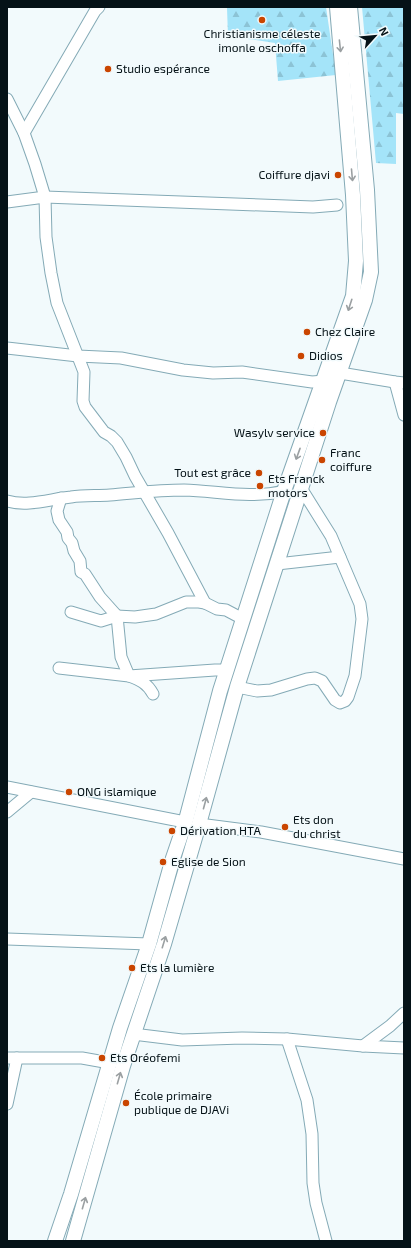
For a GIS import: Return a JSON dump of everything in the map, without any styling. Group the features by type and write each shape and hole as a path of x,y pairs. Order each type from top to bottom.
{"main road":[{"path":"55,1241 71,1194 120,1028 149,944 173,858 185,822 227,670 243,619 284,491 324,381 352,296 356,261 353,195 337,7"},
{"path":"73,1241 133,1034 164,944 237,687 301,488 365,300 371,272 367,190 350,7"}],"street":[{"path":"24,133 95,11 99,7"},
{"path":"7,99 24,133 45,197 46,237 57,303 84,372 82,401 104,432 117,442 205,603"},
{"path":"7,202 45,197 313,207 337,205"},
{"path":"7,348 78,356 122,358 183,370 213,373 242,372 312,382 324,381"},
{"path":"340,373 399,382 404,415"},
{"path":"237,687 257,691 271,690 315,678 322,681 334,700 340,703 348,697 356,676 362,619 360,604 331,536 301,488"},
{"path":"7,501 22,503 144,491 184,490 252,496 284,491"},
{"path":"61,498 58,511 59,520 67,532 68,538 72,543 74,551 80,561 81,572 85,574 100,597 117,616 121,657 129,676"},
{"path":"276,564 340,557"},
{"path":"71,612 101,621 117,616 135,617 156,614 190,601 205,603 217,610 226,610 243,619"},
{"path":"59,668 129,676 227,670"},
{"path":"129,676 142,680 153,694"},
{"path":"7,787 185,822"},
{"path":"7,812 31,792"},
{"path":"199,824 261,832 404,859"},
{"path":"7,940 149,944"},
{"path":"363,1046 390,1026 404,1013"},
{"path":"133,1034 182,1040 242,1038 287,1039 404,1048"},
{"path":"287,1039 307,1100 312,1134 313,1183 316,1203 326,1241"},
{"path":"7,1104 12,1058 82,1058 110,1063"}],"green space":[{"path":"219,7 326,7 336,75 278,81 275,43 228,36 227,8"},
{"path":"362,7 404,7 404,114 396,113 396,164 376,163"}],"place":[{"name":"Christianisme céleste imonle oschoffa","path":"262,20"},
{"name":"Studio espérance","path":"108,69"},
{"name":"Coiffure djavi","path":"338,175"},
{"name":"Chez Claire","path":"307,332"},
{"name":"Didios","path":"301,356"},
{"name":"Wasylv service","path":"323,433"},
{"name":"Franc coiffure","path":"322,460"},
{"name":"Tout est grâce","path":"259,473"},
{"name":"Ets Franck motors","path":"260,486"},
{"name":"ONG islamique","path":"69,792"},
{"name":"Ets don du christ","path":"285,827"},
{"name":"Dérivation HTA","path":"172,831"},
{"name":"Eglise de Sion","path":"163,862"},
{"name":"Ets la lumière","path":"132,968"},
{"name":"Ets Oréofemi","path":"102,1058"},
{"name":"École primaire publique de DJAVi","path":"126,1103"}]}
